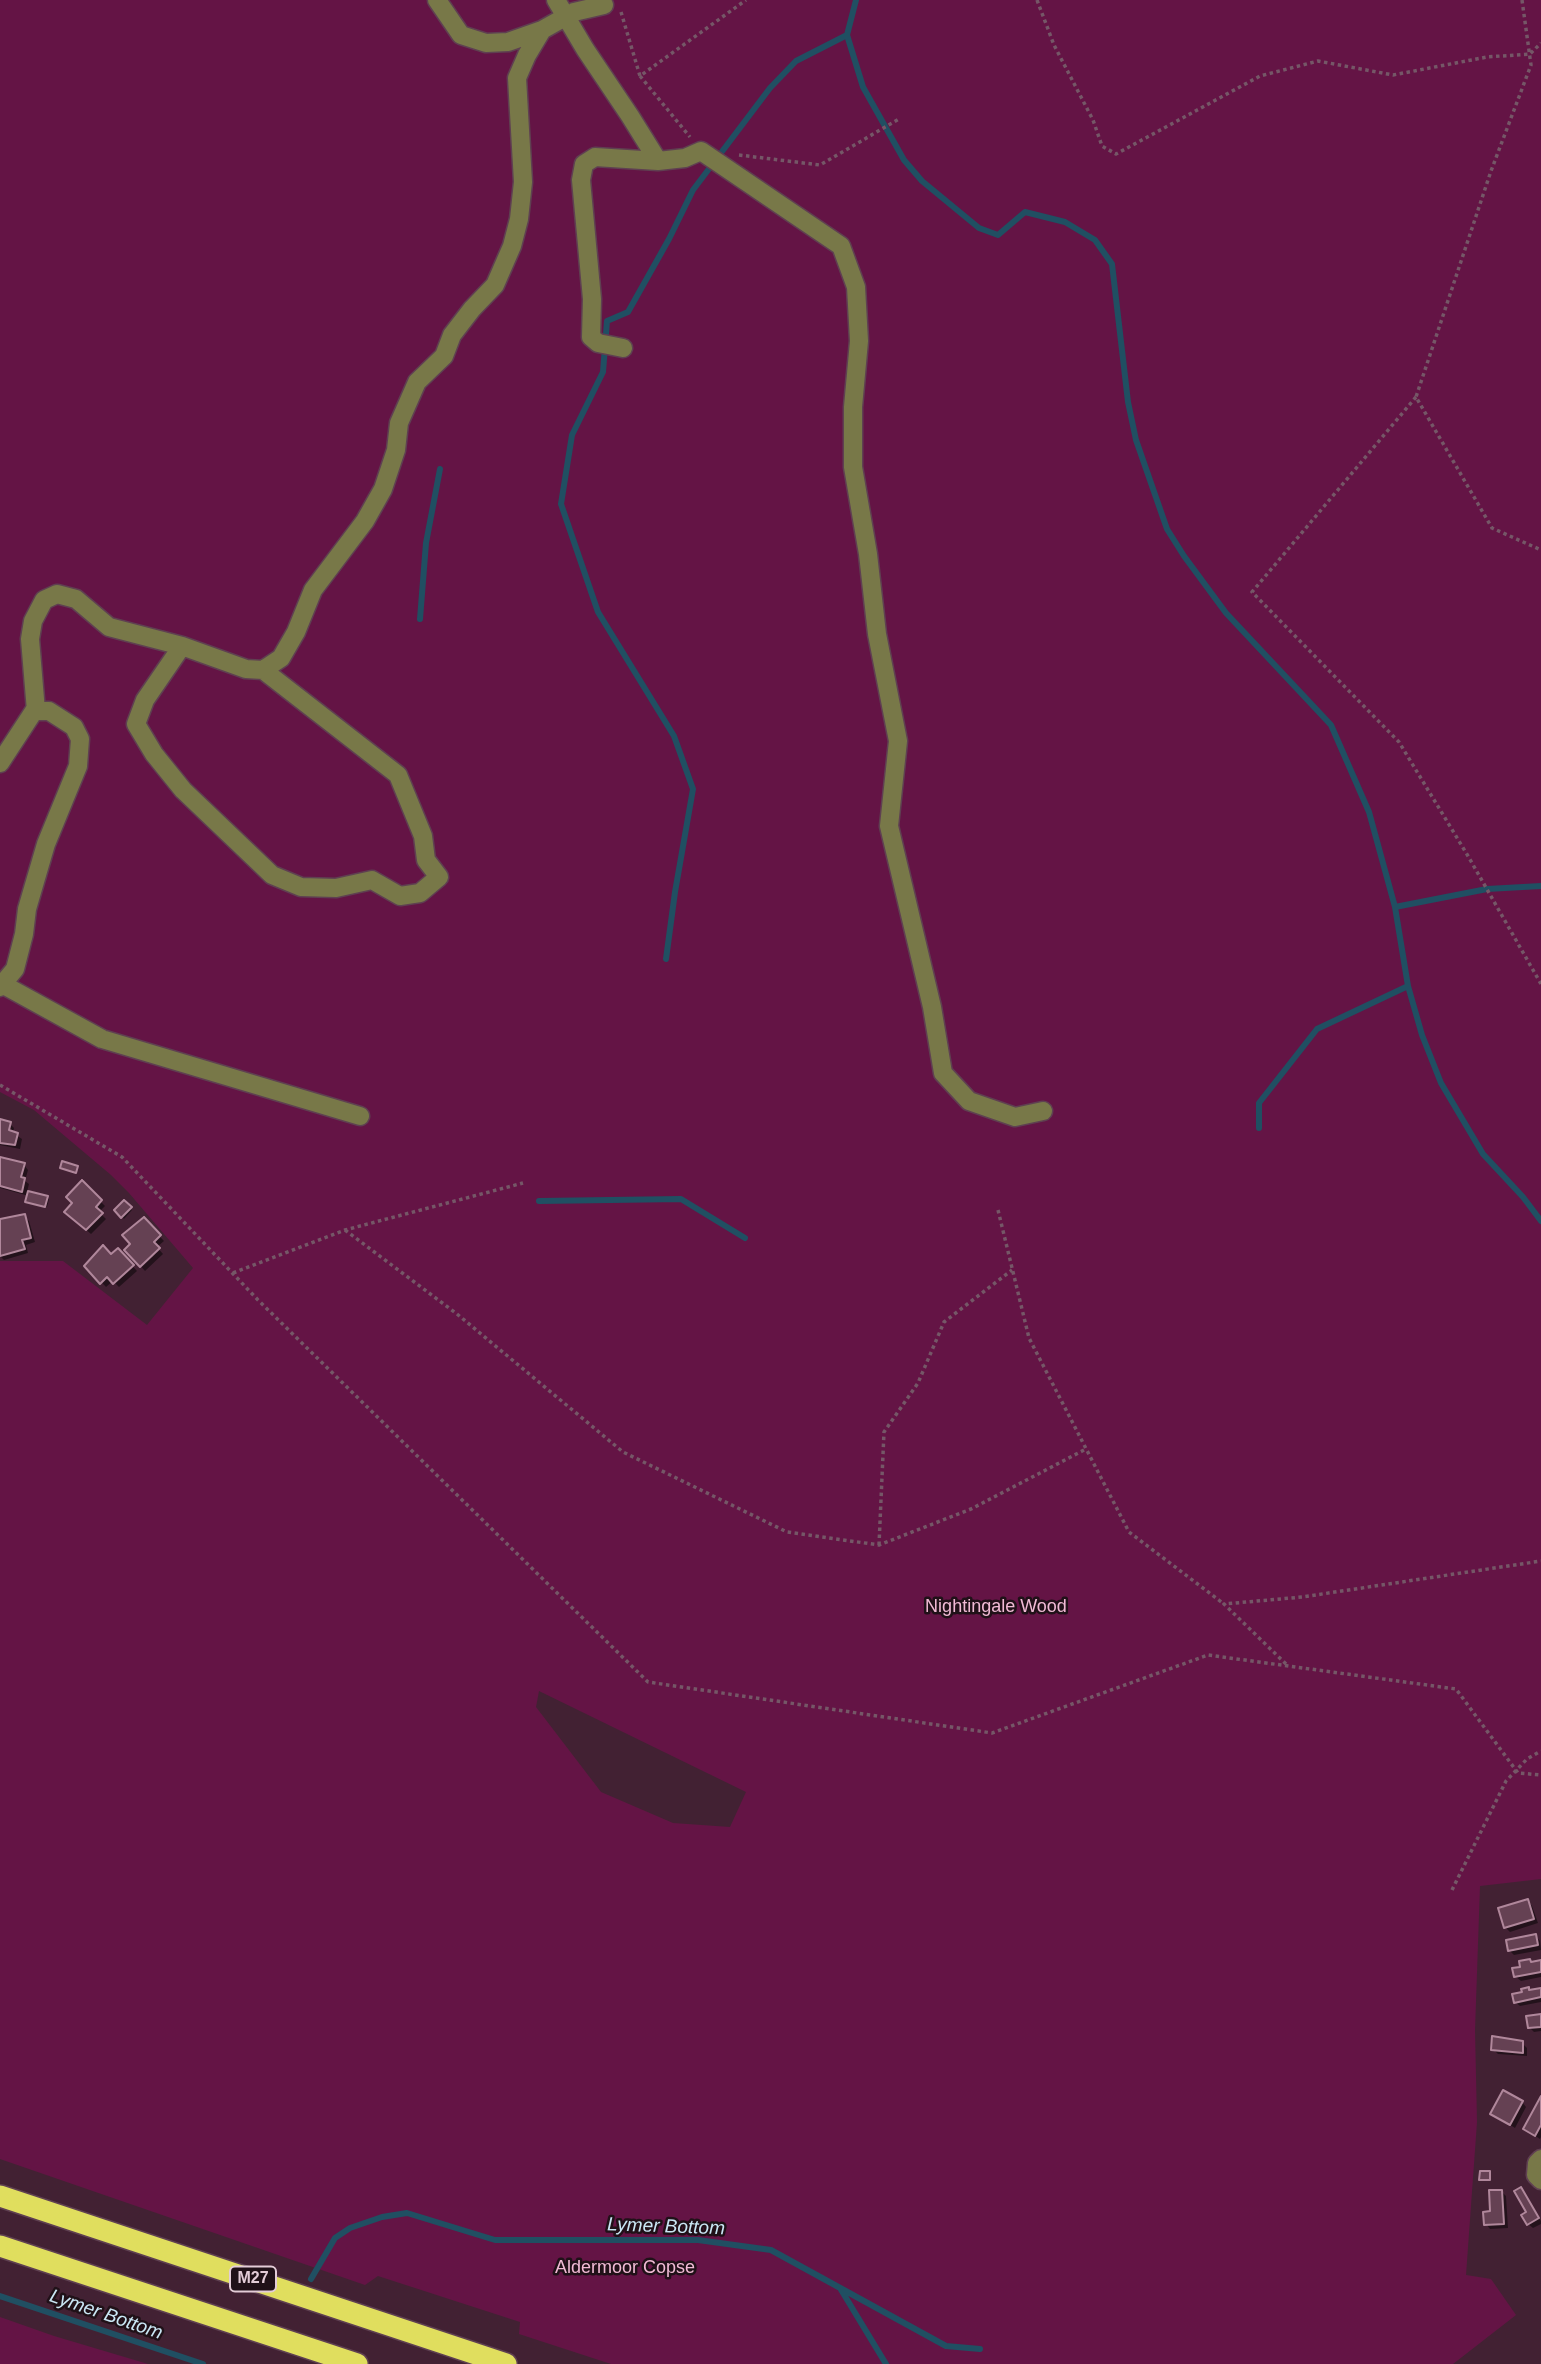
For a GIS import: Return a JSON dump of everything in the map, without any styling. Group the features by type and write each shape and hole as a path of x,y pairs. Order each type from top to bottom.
{"highway":[{"name":"M27","path":"0,2196 506,2364"},
{"path":"0,2246 357,2364"}],"street":[{"path":"437,0 461,35 486,43 508,42 542,30 574,12 611,3"},
{"path":"556,0 584,49 658,161"},
{"path":"263,670 281,658 296,632 313,590 365,521 383,489 396,450 399,423 417,382 444,356 452,335 495,285 512,246 519,219 523,182 517,78 542,30"},
{"path":"611,346 592,337 592,299 581,180 584,164 595,157 658,161 685,158 703,152 730,161 841,246 856,287 859,341 853,407 853,467 869,554 877,634 898,741 889,826 932,1007 943,1073 969,1101 1015,1117 1043,1111"},
{"path":"36,711 30,639 33,621 44,600 57,594 76,599 109,627 182,646 246,669 263,670 398,775 423,836 426,860 439,877 419,892 400,896 372,880 336,888 301,887 272,875 183,790 153,754 136,724 145,700 182,646"},
{"path":"0,763 25,722 36,711 48,711 74,727 80,739 78,766 46,844 27,909 15,969 1,985 102,1039 360,1116"},
{"path":"1541,2159 1537,2163 1536,2175 1541,2180"}],"path":[{"path":"640,76 746,0"},
{"path":"1037,0 1054,45 1093,120 1102,146 1116,154 1260,76 1318,61 1393,75 1487,57 1530,54 1541,43"},
{"path":"1522,0 1531,65 1491,171 1416,397 1252,592 1399,742 1541,984"},
{"path":"611,3 640,76 703,152"},
{"path":"730,161 820,165 899,119"},
{"path":"1416,397 1492,528 1541,550"},
{"path":"0,1085 122,1157 233,1273 648,1682 992,1732 1208,1654 1456,1689 1518,1773 1541,1775"},
{"path":"233,1273 345,1230 523,1183"},
{"path":"998,1210 1029,1338 1129,1532 1224,1604 1287,1665"},
{"path":"345,1230 457,1314 623,1452 787,1532 879,1545 971,1509 1086,1449"},
{"path":"879,1545 884,1432 918,1382 944,1322 1012,1270"},
{"path":"1224,1604 1302,1597 1541,1561"},
{"path":"1452,1890 1506,1781 1527,1759 1541,1751"}],"green space":[{"path":"0,0 1541,0 1541,1879 1480,1886 1475,2030 1477,2122 1466,2275 1491,2279 1516,2315 1453,2364 611,2364 519,2334 520,2322 378,2276 365,2285 0,2159 0,1261 63,1261 147,1325 193,1268 111,1175 34,1110 0,1092","holes":["539,1691 746,1792 730,1827 673,1823 601,1792 536,1707"]},
{"path":"0,2317 54,2336 148,2364 0,2364"}],"building":[{"path":"0,1119 11,1122 9,1130 18,1133 15,1145 0,1143"},
{"path":"0,1157 25,1163 21,1177 25,1178 22,1192 0,1186"},
{"path":"62,1161 78,1166 76,1173 60,1168"},
{"path":"82,1180 102,1200 96,1207 103,1213 86,1230 64,1212 72,1203 66,1197"},
{"path":"28,1191 48,1196 45,1207 25,1202"},
{"path":"124,1200 132,1207 121,1218 114,1210"},
{"path":"25,1214 31,1238 22,1240 25,1249 0,1256 0,1219"},
{"path":"144,1217 161,1235 154,1242 160,1248 140,1267 124,1250 130,1244 122,1235"},
{"path":"103,1245 111,1254 118,1248 134,1265 113,1284 107,1277 100,1284 84,1266"},
{"path":"1528,1899 1534,1919 1504,1928 1498,1908"},
{"path":"1536,1934 1538,1945 1508,1951 1506,1940"},
{"path":"1530,1959 1531,1962 1541,1960 1541,1972 1514,1977 1512,1968 1520,1967 1519,1961"},
{"path":"1529,1987 1529,1990 1541,1988 1541,1997 1514,2003 1512,1994"},
{"path":"1541,2014 1541,2027 1528,2028 1526,2016"},
{"path":"1492,2036 1523,2041 1523,2053 1491,2050"},
{"path":"1503,2090 1523,2101 1510,2125 1490,2114"},
{"path":"1541,2096 1541,2125 1535,2136 1523,2129"},
{"path":"1480,2171 1490,2171 1490,2180 1479,2180"},
{"path":"1521,2187 1539,2218 1527,2225 1521,2215 1526,2212 1514,2191"},
{"path":"1489,2190 1502,2190 1504,2224 1484,2225 1483,2212 1490,2211"}],"waterway":[{"path":"856,0 847,35 863,87 904,160 922,181 979,228 998,235 1025,212 1065,222 1095,240 1112,264 1128,402 1136,440 1167,529 1226,613 1331,725 1369,812 1395,907 1408,986"},
{"path":"666,959 693,789 674,736 598,612 561,504 572,435 603,372 607,321 628,312 693,190 770,88 796,61 847,35"},
{"path":"420,619 426,543 440,469"},
{"path":"1395,907 1487,889 1541,886"},
{"path":"1259,1128 1259,1103 1317,1029 1408,986 1422,1035 1441,1083 1483,1154 1541,1221"},
{"path":"539,1201 681,1199 745,1238"},
{"name":"Lymer Bottom","path":"311,2279 335,2238 350,2228 382,2217 407,2213 495,2240 698,2240 771,2250 946,2346 980,2349"},
{"path":"840,2288 886,2364"},
{"name":"Lymer Bottom","path":"0,2296 203,2364"}],"park label":[{"name":"Nightingale Wood","path":"996,1607"},
{"name":"Aldermoor Copse","path":"625,2268"}]}
